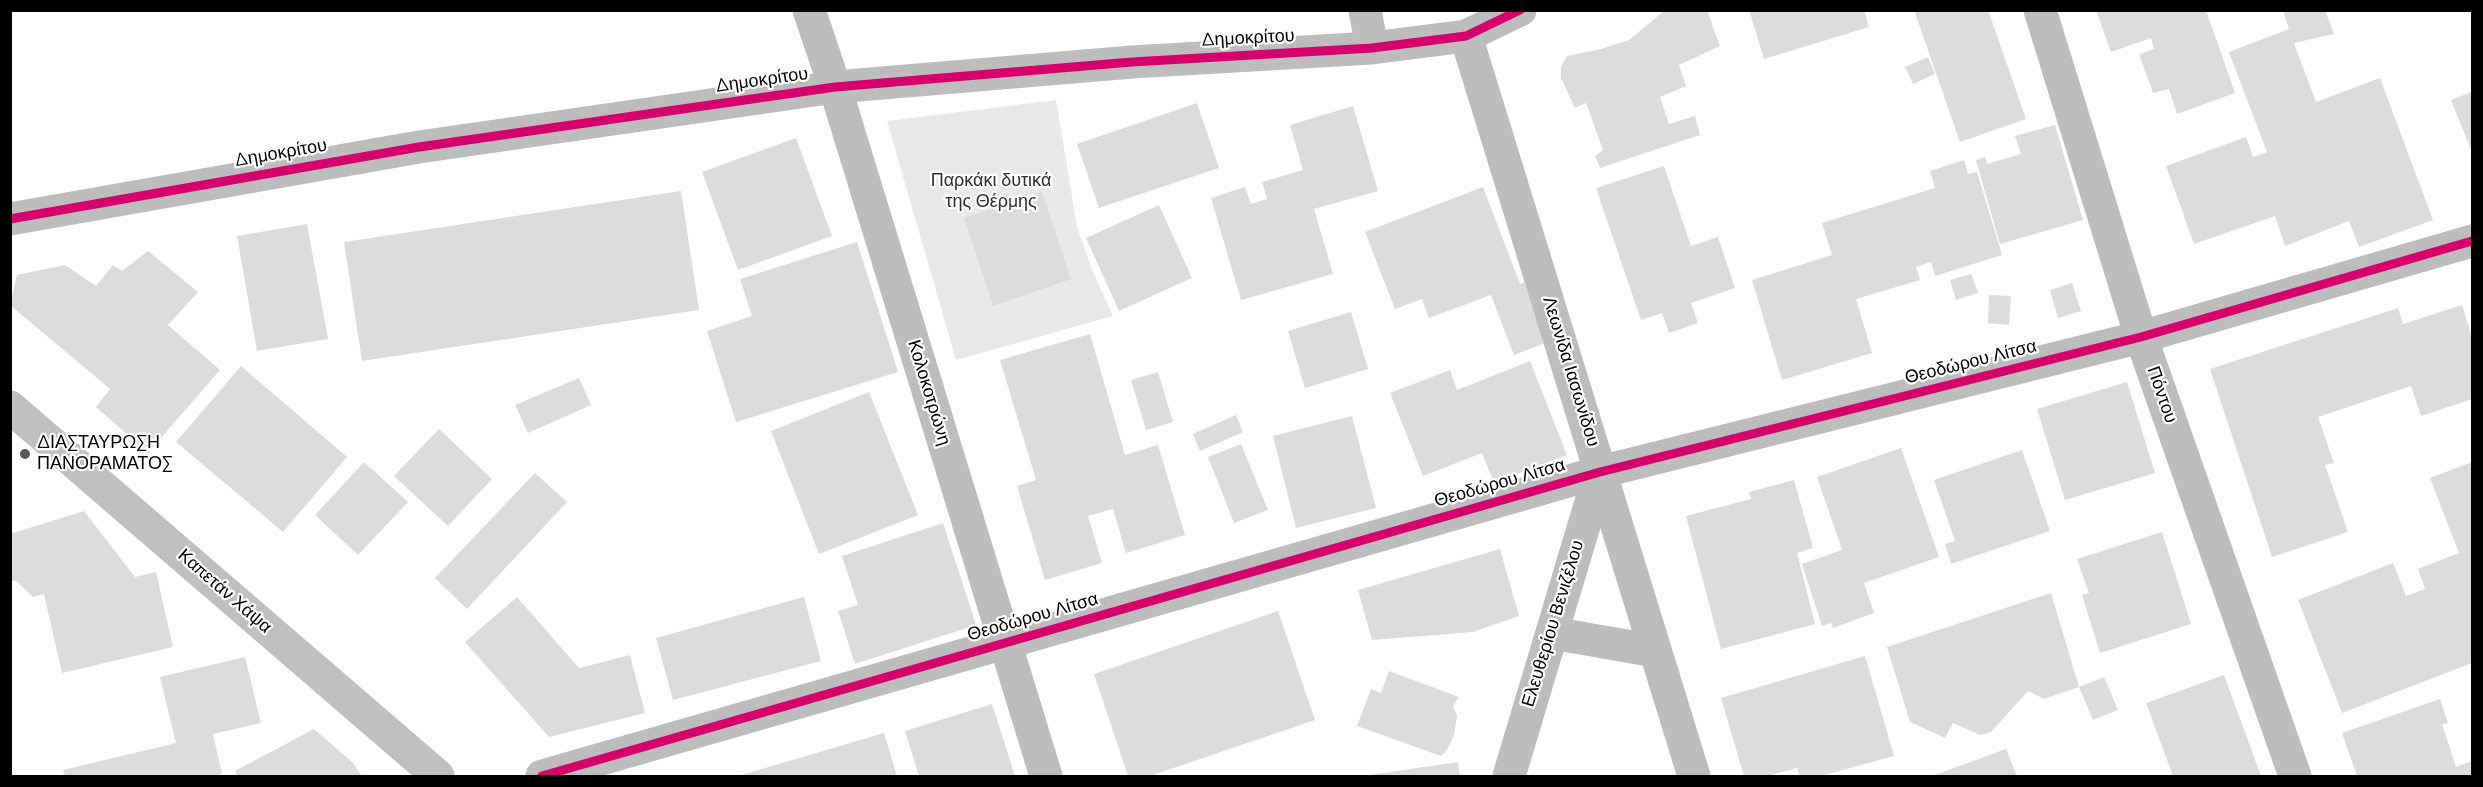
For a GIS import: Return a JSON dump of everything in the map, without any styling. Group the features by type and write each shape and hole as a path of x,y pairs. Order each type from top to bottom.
{"main road":[{"name":"Καπετάν Χάψα","path":"10,408 438,777"}],"street":[{"name":"Κολοκοτρώνη","path":"809,10 835,87 1046,777"},
{"path":"1365,10 1372,48"},
{"name":"Δημοκρίτου","path":"10,219 419,147 835,87 1132,62 1372,48 1466,36 1520,10"},
{"name":"Πόντου","path":"2040,10 2141,338 2295,777"},
{"name":"Λεωνίδα Ιασωνίδου","path":"1466,36 1694,777"},
{"name":"Θεοδώρου Λίτσα","path":"542,777 1600,472 2141,338 2472,242"},
{"name":"Ελευθερίου Βενιζέλου","path":"1509,777 1600,472"},
{"path":"1552,633 1655,651"}],"green space":[{"name":"Παρκάκι δυτικά της Θέρμης","path":"1056,100 1077,227 1092,270 1113,316 956,360 887,121"}],"building":[{"path":"1665,10 1707,10 1720,46 1679,65 1686,86 1660,97 1669,124 1695,116 1700,135 1600,168 1595,156 1603,150 1586,103 1575,108 1561,78 1561,67 1567,56 1629,40"},
{"path":"1749,10 1864,10 1869,27 1764,59"},
{"path":"1914,10 1988,10 2026,119 1960,142"},
{"path":"2096,10 2206,10 2235,93 2177,114 2169,89 2153,93 2139,54 2154,49 2151,38 2111,52"},
{"path":"2283,10 2325,10 2334,34 2294,43 2316,102 2380,78 2433,220 2359,247 2349,221 2285,246 2275,216 2194,244 2166,166 2246,137 2253,157 2267,152 2229,52 2289,29"},
{"path":"1928,57 1935,74 1913,84 1905,67"},
{"path":"2471,92 2472,97 2472,152 2451,100"},
{"path":"1197,103 1219,168 1099,208 1077,144"},
{"path":"1353,106 1378,191 1314,209 1333,274 1241,300 1211,198 1245,187 1251,204 1267,199 1262,182 1303,170 1290,125"},
{"path":"2055,125 2083,220 2000,244 1976,160 1985,157 1987,164 2021,154 2015,136"},
{"path":"796,138 832,236 738,270 702,172"},
{"path":"1964,160 1968,174 1977,172 2002,255 1935,276 1931,262 1916,267 1920,280 1856,299 1872,353 1782,380 1752,280 1832,255 1822,223 1935,188 1930,171"},
{"path":"1664,166 1691,246 1718,237 1735,288 1691,303 1698,323 1669,333 1662,313 1641,320 1596,188"},
{"path":"1483,187 1520,284 1524,282 1548,342 1514,355 1491,295 1429,318 1422,299 1395,309 1365,232"},
{"path":"681,191 699,310 362,361 344,242"},
{"path":"1042,192 1071,279 993,306 964,218"},
{"path":"1159,205 1192,278 1119,311 1086,238"},
{"path":"307,224 328,339 257,351 237,236"},
{"path":"857,242 898,372 736,422 707,331 752,316 740,279"},
{"path":"148,251 198,292 168,325 220,370 148,453 96,407 110,389 10,305 17,275 65,265 96,286 113,265 122,271"},
{"path":"1971,274 1978,293 1956,300 1950,280"},
{"path":"2072,283 2081,311 2058,318 2050,290"},
{"path":"1989,295 2011,296 2009,325 1988,323"},
{"path":"2462,305 2472,337 2472,399 2421,416 2411,386 2318,417 2334,463 2325,465 2348,532 2272,557 2210,369 2398,308 2403,324"},
{"path":"1351,312 1368,369 1305,388 1288,331"},
{"path":"1090,334 1125,455 1158,445 1185,535 1126,553 1113,509 1088,516 1102,563 1045,580 1017,486 1036,480 1000,360"},
{"path":"1530,361 1567,455 1494,483 1482,453 1423,476 1390,393 1450,370 1457,390"},
{"path":"241,366 347,457 283,532 176,442"},
{"path":"1158,372 1173,422 1146,430 1131,380"},
{"path":"579,378 591,405 528,433 515,405"},
{"path":"2127,382 2155,473 2065,500 2037,409"},
{"path":"869,392 918,515 819,554 771,431"},
{"path":"1236,415 1243,432 1200,451 1193,434"},
{"path":"1352,416 1376,508 1296,528 1273,436"},
{"path":"439,429 492,479 448,526 394,476"},
{"path":"1241,444 1268,510 1234,523 1208,457"},
{"path":"1901,448 1939,557 1864,583 1874,613 1833,628 1831,623 1822,626 1802,564 1842,550 1817,477"},
{"path":"2022,450 2050,531 1951,564 1945,544 1955,541 1934,480"},
{"path":"364,462 408,502 358,555 315,515"},
{"path":"2472,462 2472,663 2342,713 2298,600 2393,563 2406,596 2425,589 2418,569 2459,553 2430,478"},
{"path":"535,473 567,502 467,609 435,578"},
{"path":"1794,480 1813,548 1797,553 1815,624 1721,649 1686,516 1751,499 1749,492"},
{"path":"84,511 135,577 156,572 173,647 62,673 44,594 33,597 16,581 10,581 10,534"},
{"path":"943,523 976,625 855,664 838,611 858,605 842,556"},
{"path":"2162,532 2191,624 2100,653 2082,595 2089,593 2077,559"},
{"path":"1500,549 1519,616 1473,632 1372,640 1358,590"},
{"path":"2051,593 2079,687 2044,699 2028,691 1991,732 1980,735 1953,723 1945,738 1910,722 1887,647"},
{"path":"517,597 579,668 630,655 645,713 549,737 465,642"},
{"path":"804,597 821,661 673,700 656,638"},
{"path":"1278,611 1315,720 1150,776 1128,776 1094,674"},
{"path":"1865,656 1894,756 1821,776 1800,776 1797,768 1767,776 1744,776 1721,698"},
{"path":"245,657 261,723 213,734 222,774 211,776 65,776 63,770 176,743 160,677"},
{"path":"1389,671 1459,697 1453,706 1457,716 1454,735 1447,750 1441,756 1357,726 1371,689 1381,693"},
{"path":"2224,675 2261,776 2173,776 2146,703"},
{"path":"2104,677 2118,710 2093,720 2079,687"},
{"path":"2440,699 2448,723 2442,724 2456,767 2472,761 2472,776 2357,776 2342,733"},
{"path":"992,704 1015,776 919,776 905,731"},
{"path":"314,729 353,763 362,776 238,776 235,771"},
{"path":"884,733 897,776 738,776"},
{"path":"2006,749 2017,776 1932,776"},
{"path":"1458,762 1460,776 1369,775"}],"cycle path":[{"path":"10,219 419,147 835,87 1132,62 1372,48 1466,36 1520,10"},
{"path":"542,776 1600,472 2141,337 2472,241"}],"place":[{"name":"ΔΙΑΣΤΑΥΡΩΣΗ ΠΑΝΟΡΑΜΑΤΟΣ","path":"25,454"}]}
